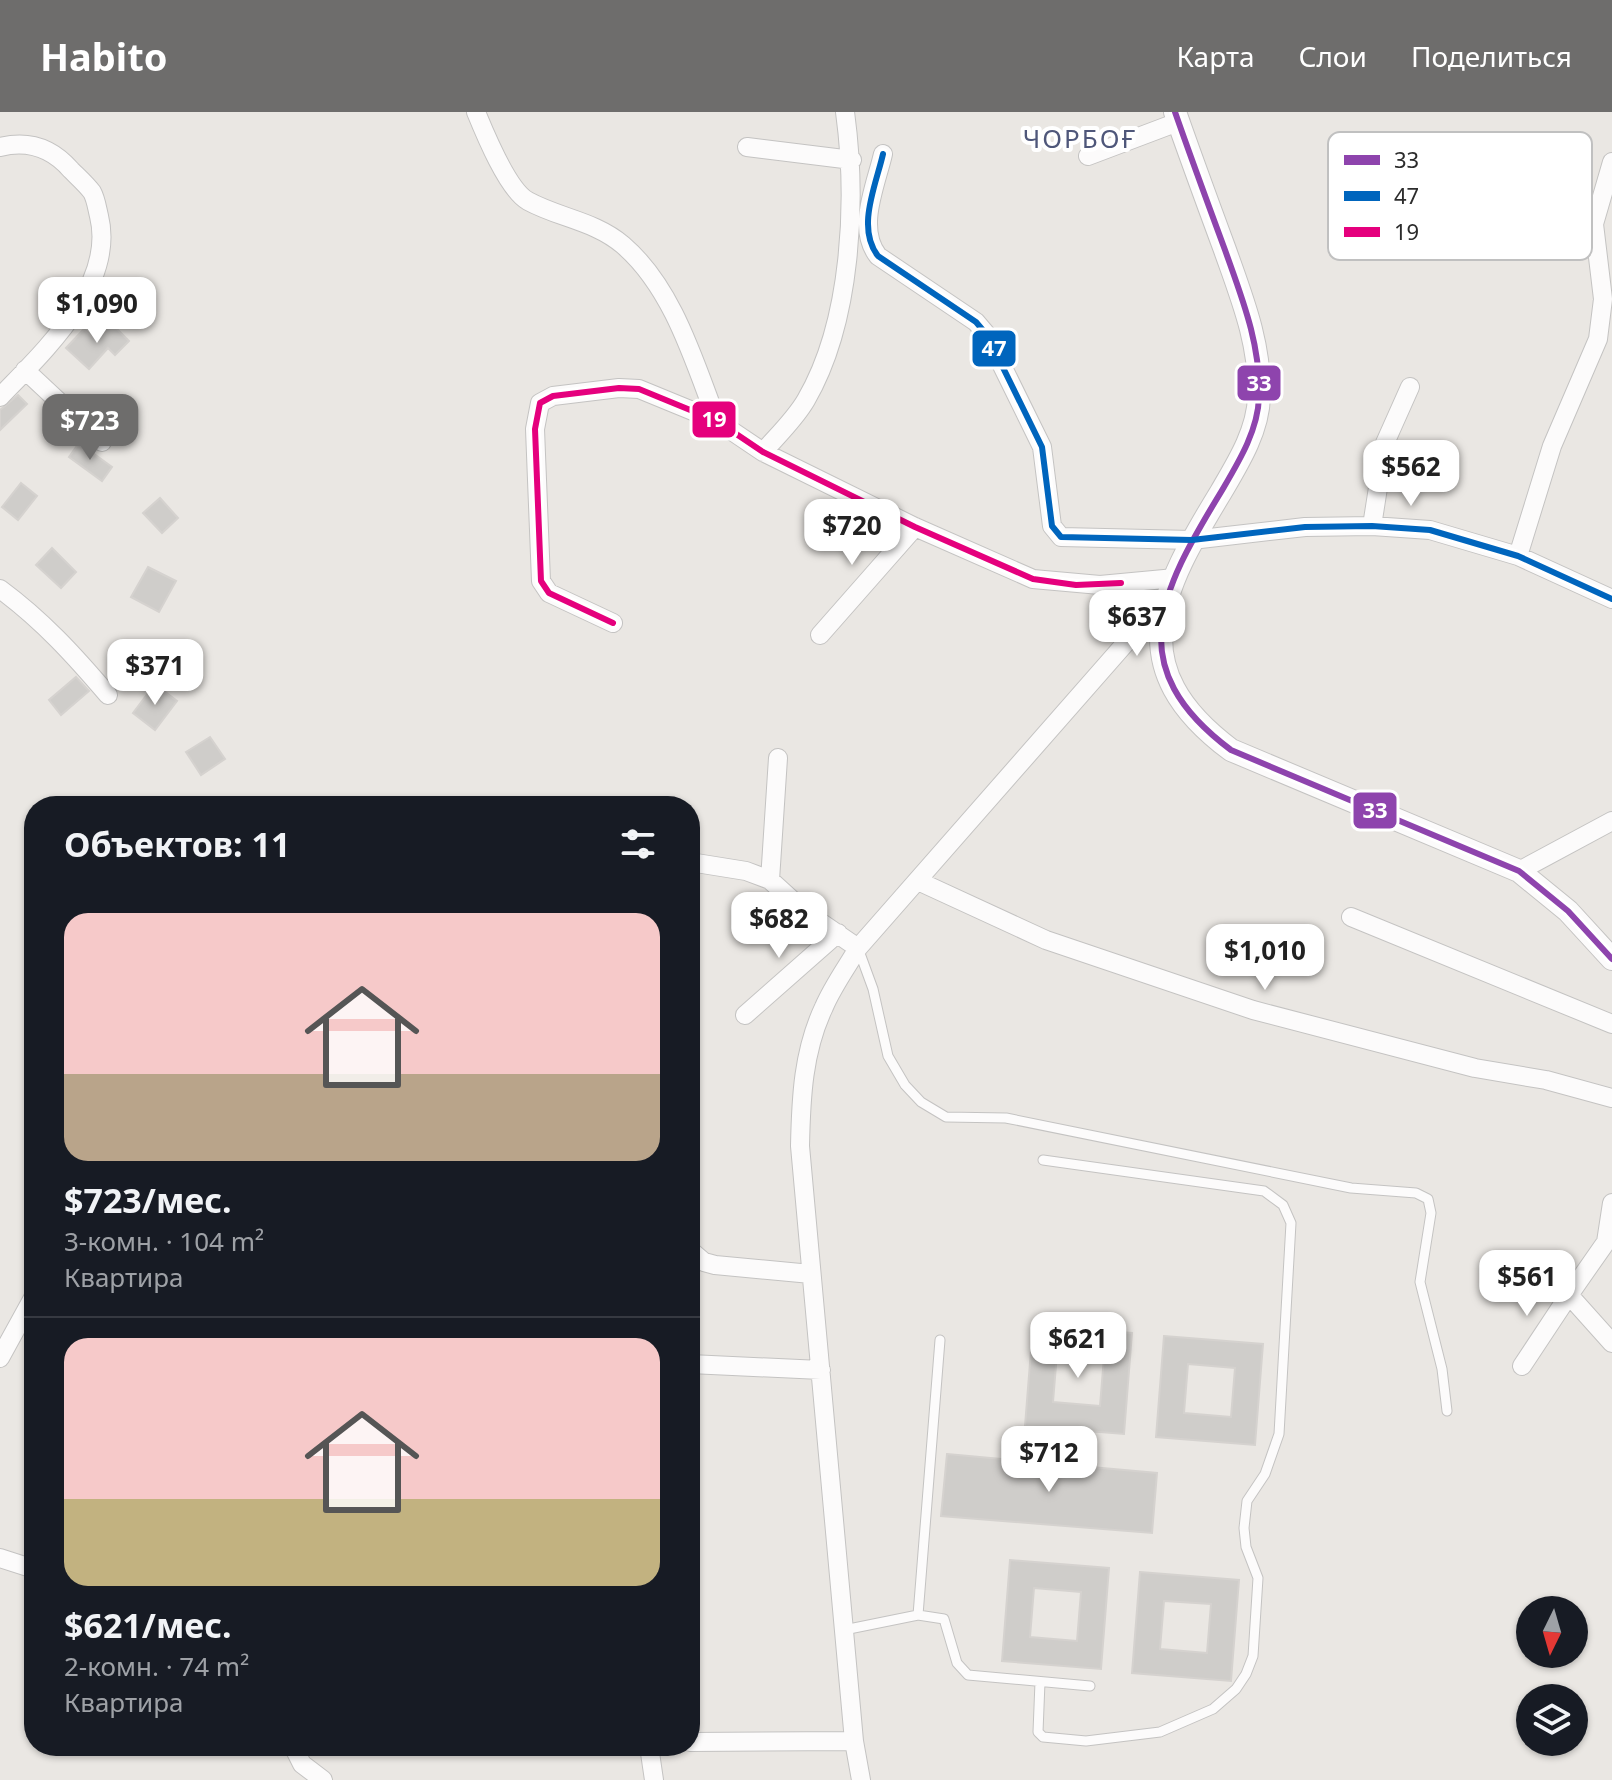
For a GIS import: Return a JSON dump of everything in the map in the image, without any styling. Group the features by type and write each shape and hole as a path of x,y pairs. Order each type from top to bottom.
{"street":[{"path":"476,112 520,195 606,233 653,277 688,344 717,421"},
{"path":"763,452 806,399 839,313 845,272 852,160 845,112"},
{"path":"861,1780 854,1741 800,1146 802,1090 810,1047 824,1006 858,948 1170,587 1192,540 1239,462 1253,430 1259,402 1260,375 1248,313 1176,117 1088,156"},
{"path":"0,147 20,144 53,151 94,195 101,222 101,246 93,280 83,300 0,397"},
{"path":"747,147 852,160"},
{"path":"883,154 868,220 871,246 878,256 976,322 987,335 1042,447 1055,532 1069,539 1192,540 1305,527 1372,526 1430,530 1518,556 1612,599"},
{"path":"1518,556 1552,446 1598,339 1603,299 1594,224 1612,162"},
{"path":"25,370 102,442"},
{"path":"1372,526 1385,443 1410,387"},
{"path":"613,623 549,593 541,581 535,429 540,403 553,396 619,388 639,389 717,421 763,452 915,527 1043,581 1170,587"},
{"path":"820,635 915,527"},
{"path":"1170,587 1160,655 1166,677 1204,730 1231,750 1519,871 1568,911 1612,959"},
{"path":"0,589 58,637 108,695"},
{"path":"770,880 778,758"},
{"path":"1519,871 1612,821"},
{"path":"700,864 746,871 770,880 804,911 858,948"},
{"path":"918,881 1046,940 1253,1010 1475,1068 1546,1080 1612,1098"},
{"path":"1351,917 1612,1024"},
{"path":"745,1015 838,933"},
{"path":"1522,1366 1606,1242 1612,1203"},
{"path":"700,1259 715,1265 811,1274"},
{"path":"1569,1295 1612,1343"},
{"path":"0,1358 24,1314"},
{"path":"700,1364 821,1370"},
{"path":"0,1558 24,1566"},
{"path":"700,1742 854,1741"},
{"path":"298,1756 302,1764 323,1780"},
{"path":"650,1756 654,1780"}],"lane":[{"path":"858,948 873,989 883,1041 894,1071 921,1102 938,1115 956,1119 1028,1121 1351,1188 1416,1193 1428,1199 1431,1213 1420,1282 1442,1369 1447,1411"},
{"path":"1040,1682 1038,1732 1043,1737 1086,1741 1160,1732 1186,1723 1213,1709 1236,1689 1246,1674 1253,1656 1258,1578 1246,1547 1244,1528 1247,1501 1265,1474 1279,1434 1291,1223 1283,1205 1264,1191 1043,1160"},
{"path":"918,1615 940,1340"},
{"path":"844,1630 918,1615 944,1619 957,1663 968,1675 1090,1686"}],"building":[{"path":"110,322 129,341 115,355 108,348 89,369 66,348 84,329 94,338"},
{"path":"18,395 27,404 0,430 0,410"},
{"path":"79,443 112,467 102,481 69,457"},
{"path":"21,483 37,496 18,520 2,507"},
{"path":"160,498 178,518 162,533 143,513"},
{"path":"52,548 76,572 61,588 36,565"},
{"path":"148,567 176,581 159,612 131,597"},
{"path":"76,677 89,691 61,715 49,700"},
{"path":"155,684 177,701 155,730 133,713"},
{"path":"210,737 225,759 201,775 186,752"},
{"path":"1033,1325 1132,1333 1124,1434 1025,1426","holes":["1057,1353 1104,1357 1100,1406 1053,1402"]},
{"path":"1164,1336 1263,1344 1255,1445 1156,1437","holes":["1188,1364 1235,1368 1231,1417 1184,1413"]},
{"path":"947,1454 1157,1473 1152,1533 941,1516"},
{"path":"1010,1560 1109,1568 1101,1669 1002,1661","holes":["1034,1588 1081,1592 1077,1641 1030,1637"]},
{"path":"1140,1572 1239,1580 1231,1681 1132,1673","holes":["1164,1601 1211,1604 1207,1653 1160,1649"]}],"transit line":[{"name":"33","path":"1175,112 1249,322 1257,359 1259,397 1255,422 1246,446 1199,528 1168,596 1162,627 1163,658 1174,689 1196,719 1231,750 1519,871 1568,911 1612,959"},
{"name":"47","path":"883,154 868,220 872,245 878,256 976,322 987,335 1042,447 1052,526 1061,537 1192,540 1305,527 1372,526 1430,530 1518,556 1612,599"},
{"name":"19","path":"613,623 549,593 541,581 535,429 540,403 553,396 619,388 639,389 717,421 763,452 915,527 1033,579 1076,585 1121,583"}],"district":[{"name":"ЧОРБОҒ","path":"1080,139"}]}
